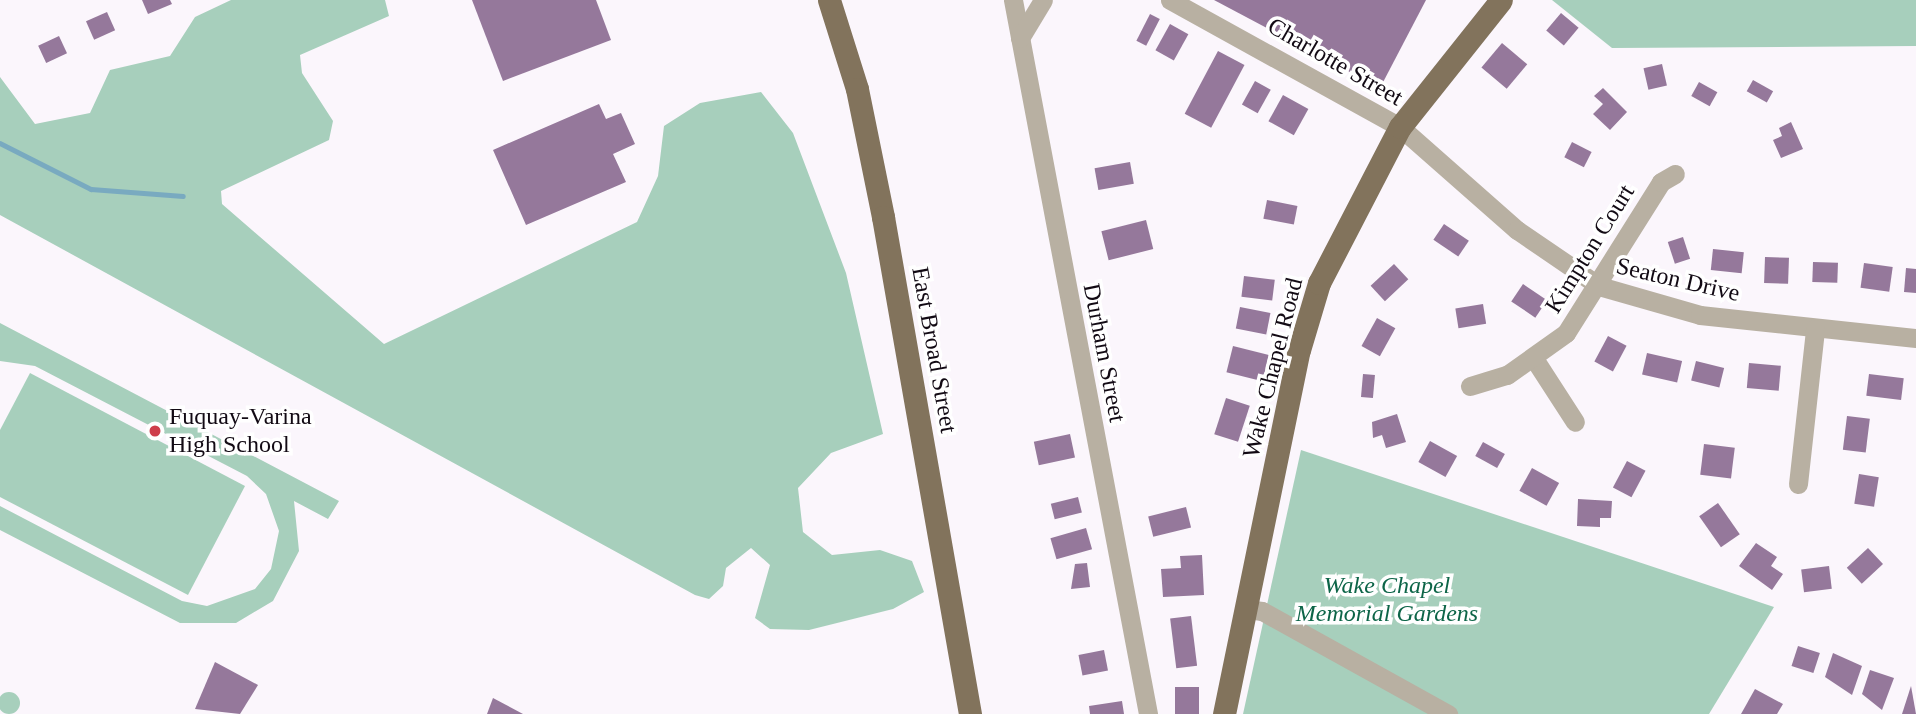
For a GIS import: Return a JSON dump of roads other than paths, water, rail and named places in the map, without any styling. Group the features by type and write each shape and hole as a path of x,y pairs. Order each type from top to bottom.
{"main road":[{"name":"East Broad Street","path":"829,0 857,89 883,217 970,714"},
{"name":"Wake Chapel Road","path":"1224,714 1299,350 1319,283 1400,127 1501,0"}],"street":[{"name":"Durham Street","path":"1013,0 1148,714"},
{"path":"1020,38 1043,0"},
{"name":"Charlotte Street","path":"1170,0 1400,127"},
{"name":"Seaton Drive","path":"1400,127 1517,230 1599,286 1700,315 1916,338"},
{"name":"Kimpton Court","path":"1470,386 1507,375 1566,333 1599,286 1661,182 1675,174"},
{"path":"1798,484 1815,329"},
{"path":"1533,357 1575,422"},
{"path":"1246,609 1262,611 1448,714"}],"waterway":[{"path":"0,143 91,189 183,196"}],"place":[{"name":"Fuquay-Varina High School","path":"155,431"}],"park label":[{"name":"Wake Chapel Memorial Gardens","path":"1387,600"}]}
